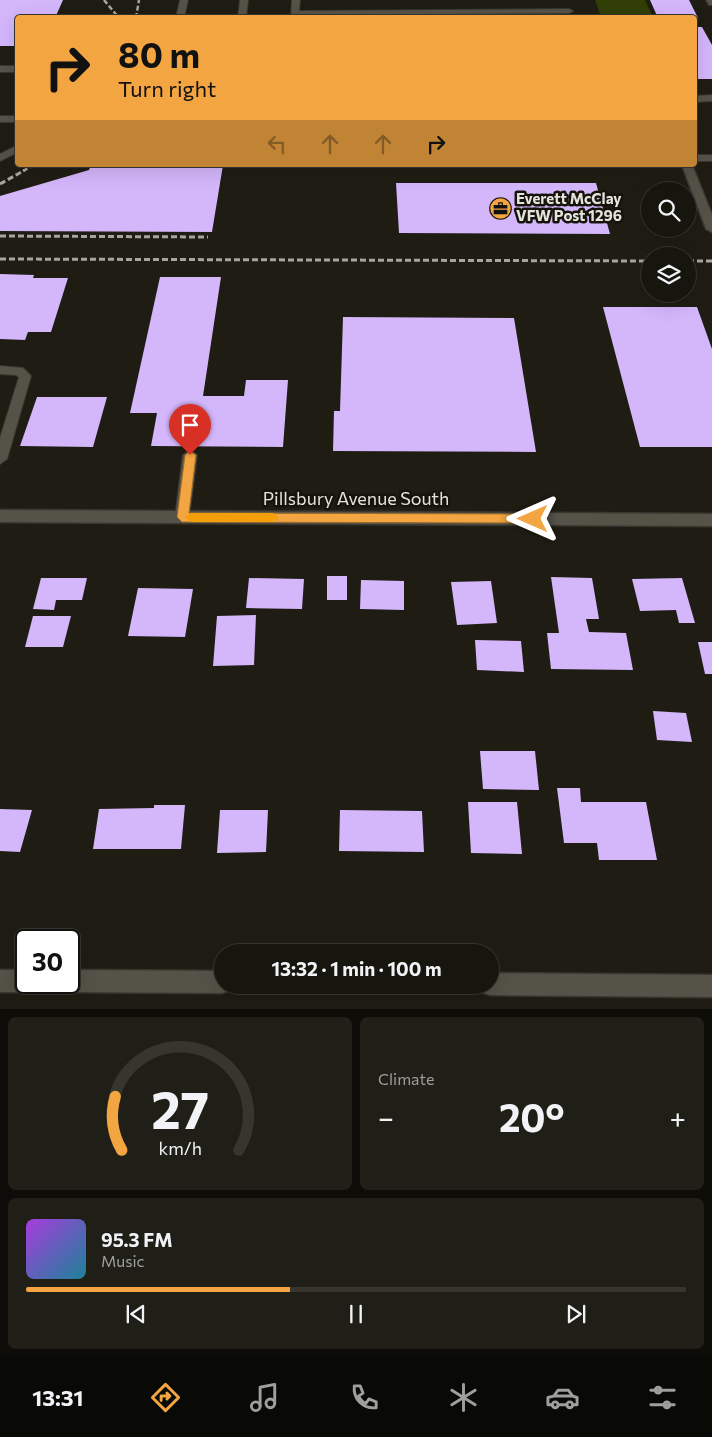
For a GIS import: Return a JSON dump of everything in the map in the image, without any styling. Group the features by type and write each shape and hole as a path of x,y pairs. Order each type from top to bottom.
{"street":[{"path":"687,167 712,228"},
{"name":"Pillsbury Avenue South","path":"0,516 712,520"},
{"path":"0,981 15,981"},
{"path":"80,981 214,982"},
{"path":"499,984 712,986"}],"lane":[{"path":"181,15 184,0"},
{"path":"242,15 244,0"},
{"path":"296,0 295,15 521,12 570,14 565,0"},
{"path":"518,0 521,12"},
{"path":"0,69 15,69"},
{"path":"697,99 712,98"},
{"path":"0,119 15,119"},
{"path":"0,158 15,150"},
{"path":"697,158 712,158"},
{"path":"0,370 19,371 24,376 0,459"},
{"path":"182,517 190,455"}],"green space":[{"path":"595,0 645,0 652,15 600,15"}],"building":[{"path":"0,0 63,0 56,15 15,15 15,46 0,46"},
{"path":"650,0 689,0 696,15 657,15"},
{"path":"697,27 702,27 712,45 712,79 697,79"},
{"path":"90,167 223,167 212,232 0,231 0,196 89,170"},
{"name":"Everett McClay VFW Post 1296","path":"396,183 596,183 610,234 399,233"},
{"path":"0,274 34,275 33,278 68,278 51,332 28,332 25,340 0,339"},
{"path":"160,277 221,277 203,396 244,396 246,380 288,380 283,447 151,446 157,413 130,413"},
{"path":"603,307 697,307 712,349 712,447 640,447"},
{"path":"343,317 514,318 536,452 333,451 334,411 340,411"},
{"path":"37,397 107,397 93,447 20,446"},
{"path":"327,576 347,576 347,600 327,600"},
{"path":"551,577 592,578 599,619 586,619 589,632 626,633 633,670 551,669 547,633 559,633"},
{"path":"41,578 87,578 82,600 56,600 54,610 33,609"},
{"path":"249,578 304,579 302,609 246,608"},
{"path":"682,578 695,623 679,623 676,610 640,611 632,579"},
{"path":"361,580 404,581 404,610 360,609"},
{"path":"491,581 497,623 457,625 451,582"},
{"path":"138,588 193,589 185,637 128,636"},
{"path":"256,615 254,665 213,666 217,616"},
{"path":"33,616 71,616 63,647 25,647"},
{"path":"475,640 521,641 524,672 477,670"},
{"path":"698,642 712,642 712,674 705,674"},
{"path":"653,711 686,713 692,742 657,740"},
{"path":"480,751 535,751 539,790 483,789"},
{"path":"557,788 580,788 581,802 646,802 657,860 599,860 597,843 564,843"},
{"path":"468,802 517,802 522,854 471,853"},
{"path":"154,805 185,805 181,849 93,849 99,809 154,808"},
{"path":"0,809 32,810 20,852 0,851"},
{"path":"220,810 268,810 266,852 217,853"},
{"path":"340,810 422,811 424,852 339,851"}],"railway":[{"path":"104,0 116,15"},
{"path":"136,15 139,0"},
{"path":"23,171 30,167"},
{"path":"0,184 25,170"},
{"path":"0,236 208,237"},
{"path":"0,259 641,261"},
{"path":"696,261 712,261"}],"slow traffic":[{"path":"191,517 273,518"}],"place":[{"name":"Everett McClay VFW Post 1296","path":"500,208"}],"route":[{"path":"190,455 182,517 533,519"}]}
